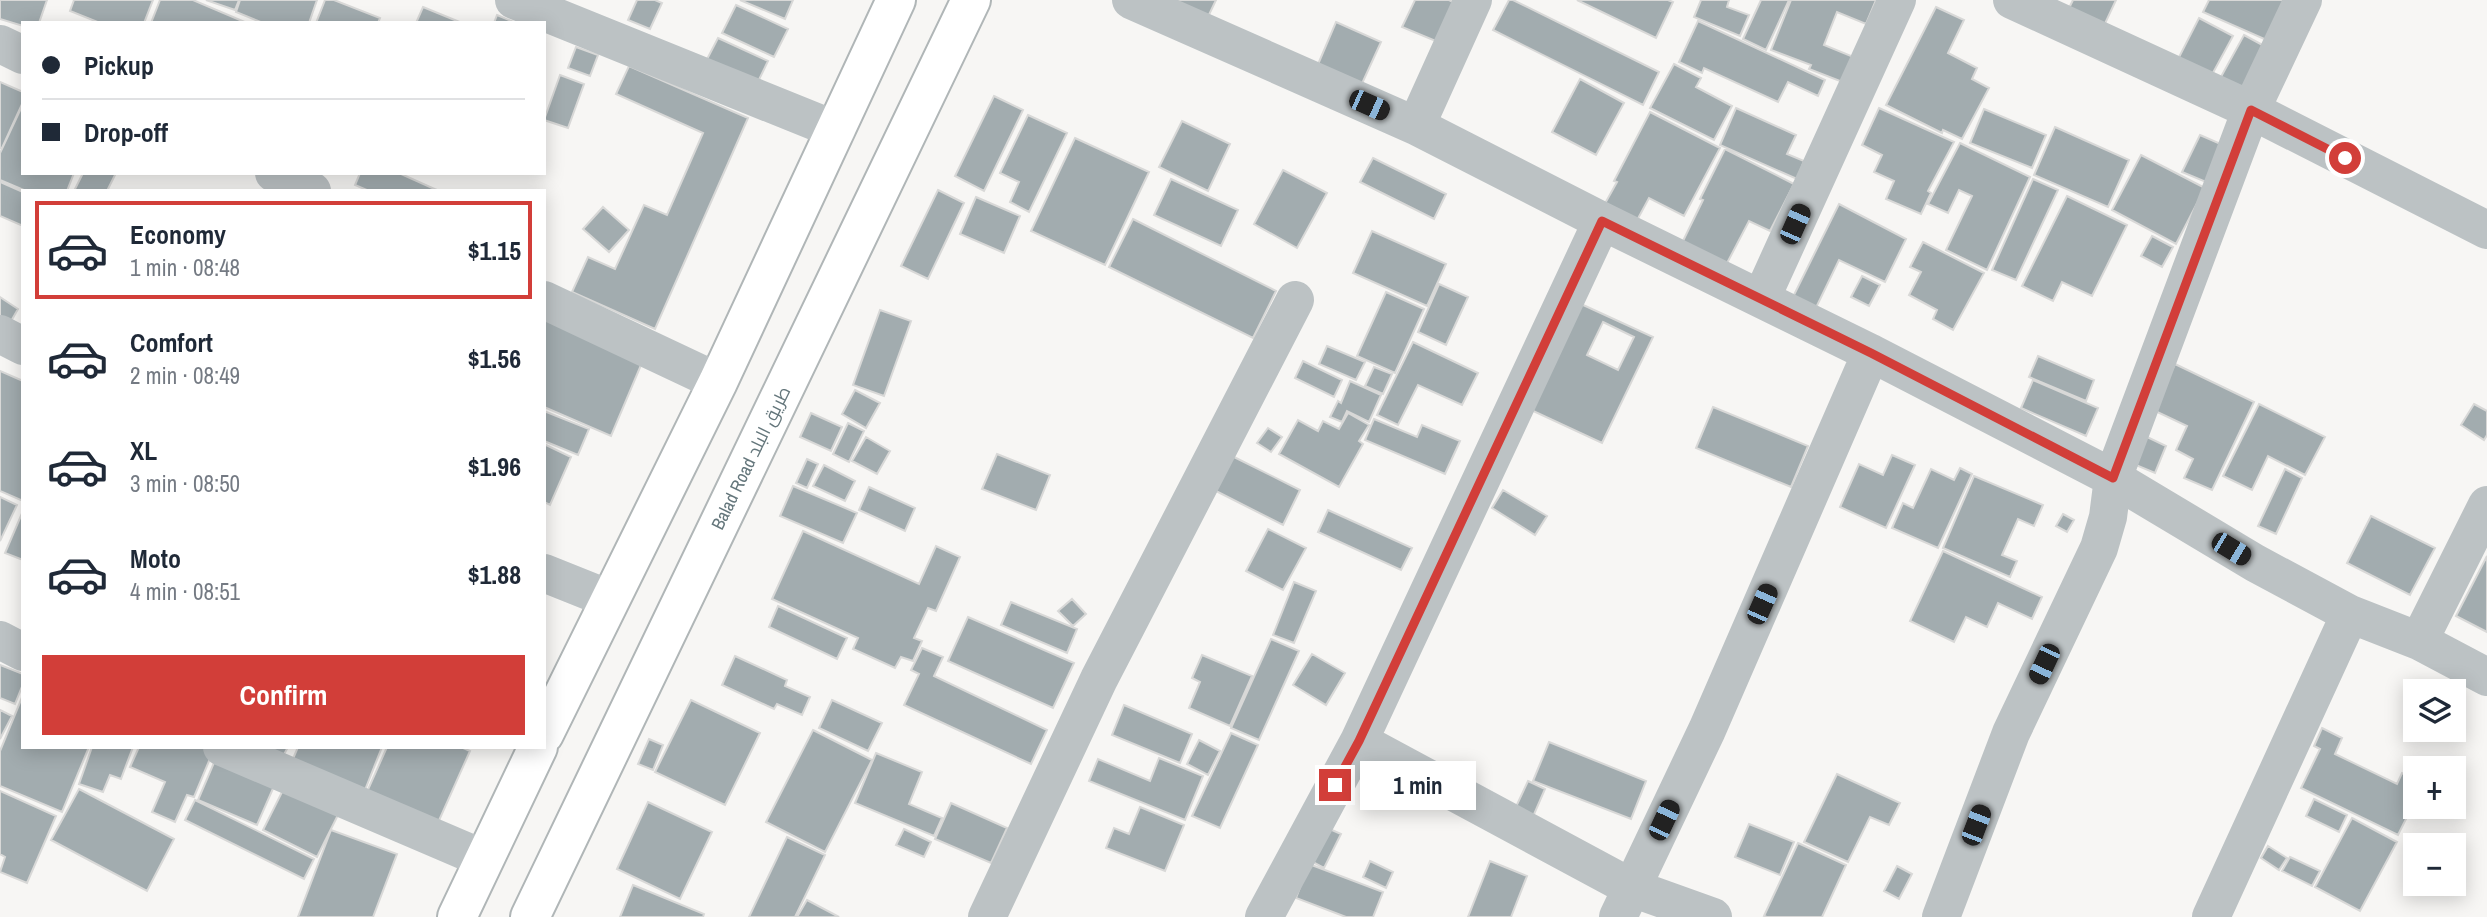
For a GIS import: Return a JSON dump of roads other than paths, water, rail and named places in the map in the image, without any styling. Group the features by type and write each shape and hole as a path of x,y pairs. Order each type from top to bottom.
{"highway":[{"path":"546,730 718,382 896,0"},
{"name":"Balad Road طريق البلد","path":"533,916 971,0"},
{"path":"457,917 537,749"}],"street":[{"path":"514,0 836,130"},
{"path":"1131,0 1416,125 1602,221 1871,353 2113,478 2255,563 2350,614 2419,641 2487,677"},
{"path":"1416,125 1473,0"},
{"path":"1760,299 1896,0"},
{"path":"2012,0 2251,110 2487,230"},
{"path":"1941,917 2011,733 2099,548 2108,517 2113,478 2251,110 2303,0"},
{"path":"0,44 21,54"},
{"path":"278,175 308,189"},
{"path":"1264,917 1359,741 1602,221"},
{"path":"987,917 1099,679 1295,300"},
{"path":"546,301 718,382"},
{"path":"0,334 21,345"},
{"path":"1625,903 1707,730 1871,353"},
{"path":"2419,641 2487,505"},
{"path":"546,574 609,599"},
{"path":"2211,917 2350,614"},
{"path":"0,639 21,651"},
{"path":"1359,741 1625,903 1713,917"},
{"path":"227,749 484,859"}]}
